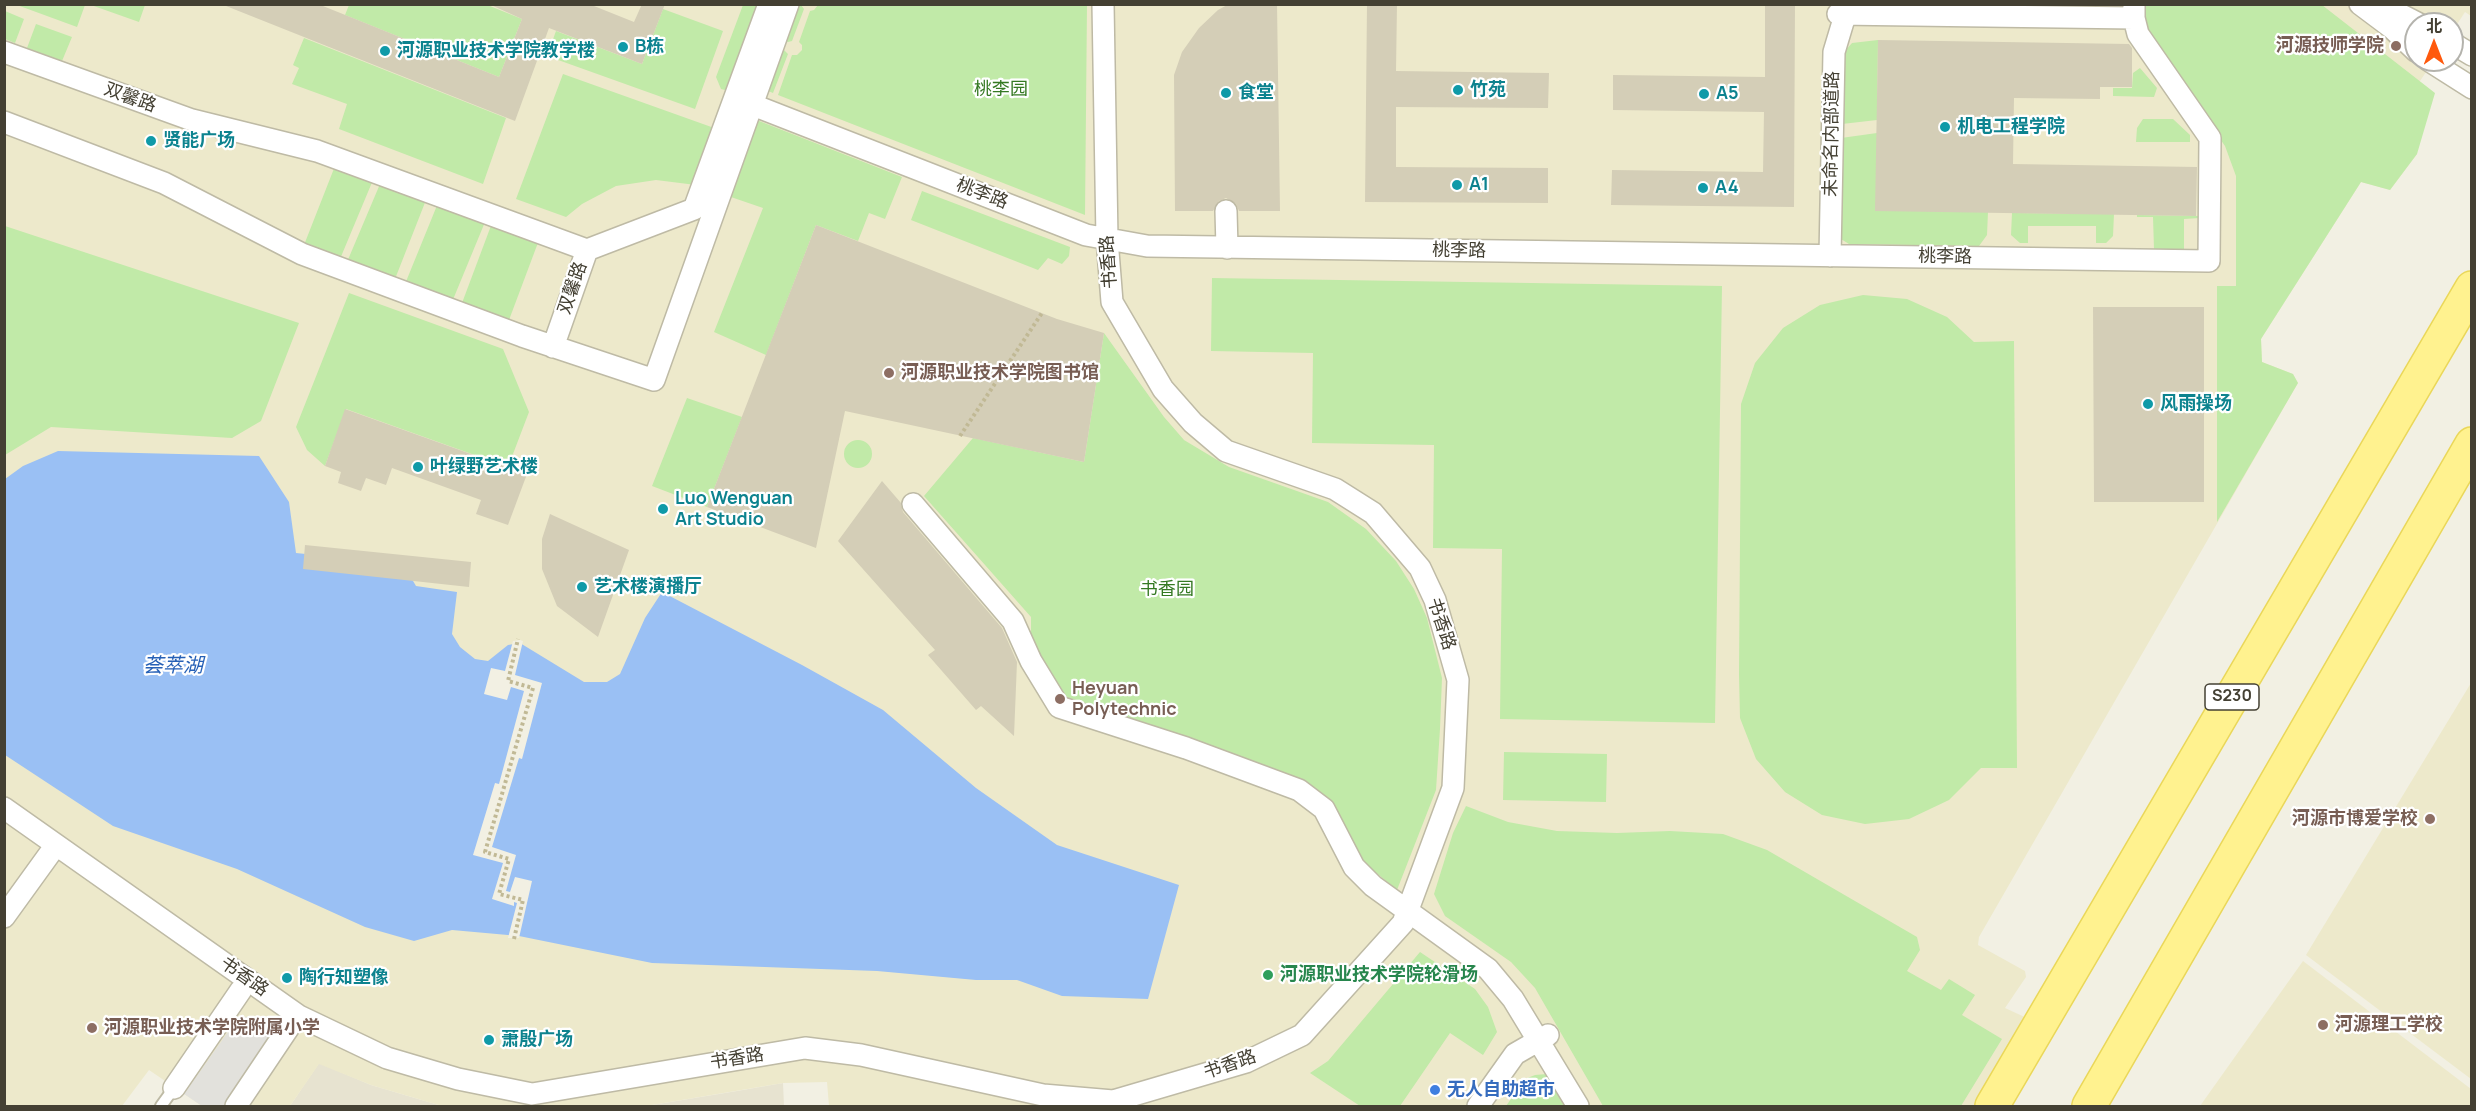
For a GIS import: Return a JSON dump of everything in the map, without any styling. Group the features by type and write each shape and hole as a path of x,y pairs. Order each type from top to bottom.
{"main road":[{"name":"S230","path":"1992,1107 2472,288"},
{"path":"2089,1107 2472,444"}],"street":[{"path":"4,122 164,183 302,254 553,347 654,380 746,96 769,4"},
{"path":"587,250 694,209 788,4"},
{"name":"书香路","path":"1103,4 1112,235"},
{"name":"书香路","path":"4,824 53,850 299,1016 387,1058 458,1079 532,1094 806,1048 861,1055 1043,1095 1113,1101 1246,1062 1302,1035 1403,923 1410,910 1453,788 1458,680 1435,600 1419,568 1373,513 1335,489 1226,451 1193,423 1163,388 1112,302 1115,4"},
{"path":"2360,4 2404,40"},
{"path":"2380,4 2404,16"},
{"name":"未命名内部道路","path":"1826,251 1834,52 1845,9 2134,11 2138,34 2210,138 2209,257"},
{"name":"双馨路","path":"4,52 192,120 345,160 587,250 553,347"},
{"path":"2447,72 2472,88"},
{"name":"桃李路","path":"746,96 1086,236 1148,234 1227,242 2209,257"},
{"path":"1226,211 1227,242"},
{"path":"913,504 1013,621 1031,661 1059,707 1186,748 1299,790 1324,809 1354,867 1373,886 1499,967 1524,997 1578,1107"},
{"name":"书香路","path":"4,808 53,850 241,990 291,1024 382,1068 525,1107"},
{"path":"4,917 53,850"},
{"name":"书香路","path":"1133,1107 1248,1072 1307,1045 1411,925 1410,910"},
{"path":"174,1088 241,990"},
{"path":"236,1107 291,1024"},
{"path":"1478,1107 1515,1054 1543,1037"},
{"path":"1543,1037 1592,1107"},
{"name":"书香路","path":"537,1107 805,1060 861,1068 1055,1107"}],"lane":[{"path":"161,1107 174,1088"}],"path":[{"path":"960,436 1042,313"},
{"path":"514,939 523,900 500,894 509,859 485,852 532,688 508,681 518,639"}],"shaded area":[{"name":"Heyuan Polytechnic","path":"5,5 2471,5 2471,16 2465,12 2404,12 2404,72 2426,72 2420,81 2417,154 2390,190 2361,182 2261,339 2262,362 2293,374 2298,383 1979,937 1978,945 2025,971 2026,977 2005,1008 2029,1019 1977,1106 829,1106 827,1082 783,1083 646,1106 442,1106 371,1085 319,1064 290,1106 202,1106 149,1070 122,1106 5,1106"},
{"name":"河源市博爱学校","path":"2471,683 2471,1079 2306,955"},
{"name":"河源理工学校","path":"2303,961 2471,1089 2471,1106 2200,1106"},
{"path":"260,1016 272,1025 278,1035 233,1106 202,1106 184,1094 235,1022 244,1017"},
{"path":"319,1063 371,1085 442,1106 290,1106"},
{"path":"783,1083 784,1106 646,1106 737,1091"}],"green space":[{"path":"145,4 139,22 91,5"},
{"path":"485,4 522,19 499,77 345,15 349,5"},
{"path":"17,5 85,5 77,27"},
{"path":"743,5 766,5 729,91 721,89 716,77"},
{"path":"795,5 801,5 804,9 792,41 788,42 783,40"},
{"name":"桃李园","path":"818,5 1087,5 1085,215 778,95 792,55 797,55 802,50 799,42 810,11"},
{"path":"2145,5 2322,5 2404,69 2404,72 2408,72 2435,93 2417,154 2390,190 2361,182 2261,339 2262,362 2293,374 2298,383 2217,522 2217,286 2236,286 2236,176 2225,146 2145,30"},
{"path":"663,9 723,31 695,109 547,56 556,31 642,64"},
{"path":"5,11 24,19 15,43 5,39"},
{"path":"36,24 72,37 62,61 27,48"},
{"path":"304,38 506,118 483,184 339,129 347,104 292,84 299,68 293,65"},
{"path":"1878,40 1877,120 1842,124 1840,62 1852,43"},
{"path":"781,47 788,54 773,93 766,90"},
{"path":"2140,68 2157,88 2154,97 2113,96 2113,88 2132,88 2133,73"},
{"path":"563,74 717,129 696,185 656,180 616,186 582,204 566,217 516,199"},
{"path":"754,119 902,177 885,219 869,213 858,241 816,225 766,355 714,332 763,208 728,196"},
{"path":"2143,119 2173,119 2190,135 2190,142 2136,142 2137,128"},
{"path":"1877,133 1988,212 1987,235 1979,246 1849,244 1841,239 1841,138"},
{"path":"335,166 373,180 340,259 304,245"},
{"path":"380,184 426,200 395,279 347,262"},
{"path":"922,191 1070,247 1069,256 1062,264 1048,258 1038,270 911,220"},
{"path":"438,203 485,222 452,302 405,284"},
{"path":"2012,213 2114,214 2113,236 2106,243 2096,243 2096,226 2028,226 2028,243 2020,243 2011,235"},
{"path":"2137,215 2200,216 2200,218 2184,219 2184,249 2154,249 2153,217 2137,217"},
{"path":"492,223 539,240 509,320 462,303"},
{"path":"5,226 299,323 261,421 232,438 51,427 5,455"},
{"path":"1212,278 1722,286 1715,723 1500,719 1502,549 1433,548 1434,445 1312,443 1313,353 1211,351"},
{"path":"349,293 503,349 529,412 508,467 346,409 325,466 307,450 296,427"},
{"path":"1863,295 1907,299 1947,317 1974,342 2014,341 2017,768 1981,768 1949,800 1909,819 1865,824 1822,815 1785,792 1756,759 1740,718 1739,674 1741,404 1755,363 1783,328 1820,305"},
{"name":"书香园","path":"1104,333 1164,417 1184,440 1229,467 1328,502 1366,529 1396,561 1414,589 1427,618 1442,678 1440,729 1436,790 1397,890 1362,861 1331,804 1071,701 1053,683 1031,641 1031,617 924,496 973,438 1084,462"},
{"path":"687,398 742,417 707,507 652,486"},
{"path":"858,440 868,444 872,454 868,464 858,468 848,464 844,454 848,444"},
{"path":"1504,752 1607,754 1606,802 1503,800"},
{"path":"1466,806 1508,822 1557,831 1617,833 1670,831 1723,834 1767,850 1917,937 1920,950 1907,971 1941,990 1949,979 1975,995 1962,1015 2002,1039 1961,1106 1603,1106 1535,988 1511,962 1445,916 1434,894 1453,833"},
{"path":"1420,952 1475,989 1488,1007 1497,1032 1483,1055 1450,1033 1400,1106 1360,1106 1310,1073 1328,1061"},
{"path":"1547,1074 1572,1106 1506,1106 1525,1079"}],"water":[{"name":"荟萃湖","path":"58,451 259,456 289,502 296,553 403,564 416,586 457,592 452,634 460,647 475,659 488,661 508,645 520,643 584,682 607,682 620,674 645,618 662,592 883,710 976,788 1057,845 1179,885 1148,999 1062,996 1017,980 976,980 877,971 652,963 519,936 452,930 414,941 365,927 237,869 113,826 5,755 5,479 23,466"}],"pier":[{"path":"513,641 523,641 515,675 542,683 522,759 519,758 492,847 516,855 506,891 510,892 515,877 532,881 519,938 508,938 517,903 514,902 514,906 492,899 503,863 473,855 495,783 499,784 524,691 511,687 507,700 484,694 491,668 505,671"}],"building":[{"name":"河源职业技术学院教学楼","path":"221,4 318,4 499,77 522,19 489,4 589,4 634,22 642,4 665,4 642,64 549,28 515,121"},
{"name":"食堂","path":"1229,4 1277,4 1280,211 1239,211 1236,204 1226,198 1219,201 1213,211 1175,211 1174,75 1182,52 1199,28 1218,10"},
{"path":"1367,4 1397,4 1396,71 1549,73 1548,108 1396,107 1396,167 1548,168 1548,203 1365,202"},
{"path":"1765,4 1795,4 1794,207 1611,205 1612,170 1763,172 1764,112 1613,110 1613,75 1765,77"},
{"name":"机电工程学院","path":"1878,40 2129,44 2132,48 2132,87 2100,87 2100,99 2014,98 2013,164 2197,167 2196,216 1875,211"},
{"name":"河源职业技术学院图书馆","path":"816,225 1057,319 1104,333 1084,462 845,411 816,548 707,507"},
{"name":"风雨操场","path":"2093,307 2204,307 2204,502 2094,502"},
{"name":"叶绿野艺术楼","path":"345,409 527,474 508,525 476,514 481,500 392,468 386,485 366,478 361,491 338,483 341,472 325,466"},
{"path":"882,481 901,503 903,512 1002,628 1017,662 1014,736 981,706 976,710 928,655 935,650 838,541"},
{"name":"艺术楼演播厅","path":"550,514 629,550 598,637 557,606 542,569 542,539"},
{"path":"305,545 471,562 469,587 303,569"}],"place":[{"name":"河源技师学院","path":"2396,46"},
{"name":"B栋","path":"623,47"},
{"name":"河源职业技术学院教学楼","path":"385,51"},
{"name":"竹苑","path":"1458,90"},
{"name":"食堂","path":"1226,93"},
{"name":"A5","path":"1704,94"},
{"name":"机电工程学院","path":"1945,127"},
{"name":"贤能广场","path":"151,141"},
{"name":"A1","path":"1457,185"},
{"name":"A4","path":"1703,188"},
{"name":"河源职业技术学院图书馆","path":"889,373"},
{"name":"风雨操场","path":"2148,404"},
{"name":"叶绿野艺术楼","path":"418,467"},
{"name":"Luo Wenguan Art Studio","path":"663,509"},
{"name":"艺术楼演播厅","path":"582,587"},
{"name":"Heyuan Polytechnic","path":"1060,699"},
{"name":"河源市博爱学校","path":"2430,819"},
{"name":"河源职业技术学院轮滑场","path":"1268,975"},
{"name":"陶行知塑像","path":"287,978"},
{"name":"河源理工学校","path":"2323,1025"},
{"name":"河源职业技术学院附属小学","path":"92,1028"},
{"name":"萧殷广场","path":"489,1040"},
{"name":"无人自助超市","path":"1435,1090"}]}
